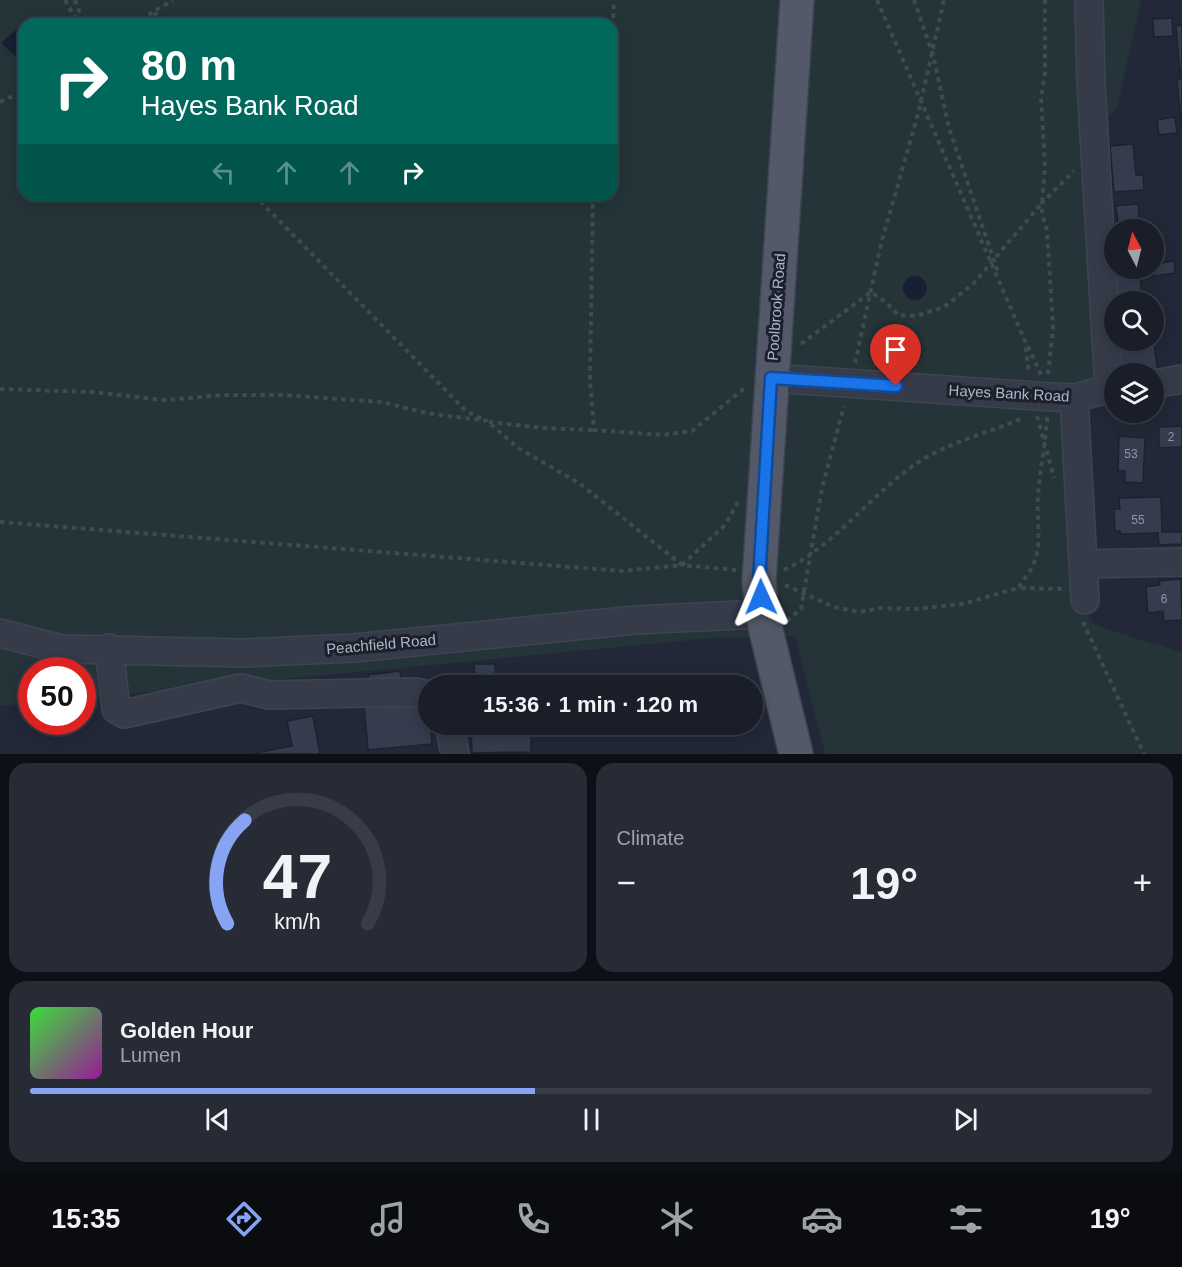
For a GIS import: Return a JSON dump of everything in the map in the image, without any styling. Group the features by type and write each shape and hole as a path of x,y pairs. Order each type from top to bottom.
{"main road":[{"name":"Poolbrook Road","path":"796,754 762,614 760,573 765,374 797,0"}],"street":[{"name":"Hayes Bank Road","path":"1089,0 1095,159 1110,363"},
{"name":"Hayes Bank Road","path":"765,374 1048,402 1104,390"},
{"path":"1164,382 1182,379"},
{"path":"1048,402 1084,584 1182,562"},
{"name":"Peachfield Road","path":"0,633 62,649 109,648 243,653 354,648 635,620 762,614"},
{"path":"109,648 116,709 124,714 241,688 269,695 418,693"},
{"path":"451,735 455,754"}],"path":[{"path":"65,0 76,18"},
{"path":"75,0 82,18"},
{"path":"143,18 173,0"},
{"path":"613,18 614,0"},
{"path":"877,0 992,260 1048,402 1045,446 1057,489"},
{"path":"914,0 933,55 949,128 992,260"},
{"path":"801,609 822,488 850,383 881,244 933,55 944,0"},
{"path":"1018,588 1035,563 1038,549 1038,496 1041,457 1045,446 1048,365 1053,328 1047,230 1042,214 1045,166 1041,99 1046,73 1045,0"},
{"path":"153,18 157,10"},
{"path":"0,102 18,94"},
{"path":"871,292 886,302 898,315 916,316 944,307 973,284 1042,203 1073,172 1095,159"},
{"path":"260,201 465,411 488,421 518,448 579,483 682,565"},
{"path":"593,201 590,380 594,430"},
{"path":"0,389 91,393 165,400 224,395 282,395 382,402 426,412 542,428 662,435 692,431 752,381 765,374 789,353 871,292"},
{"path":"1025,341 1048,402"},
{"path":"0,522 622,571 682,565 778,573 810,554 851,522 917,463 951,445 1048,402"},
{"path":"682,565 725,525 741,497"},
{"path":"760,573 834,607 860,612 882,608 916,609 962,604 1018,588 1039,590 1084,584 1080,615 1144,754"}],"shaded area":[{"path":"0,0 1141,0 1117,108 1099,128 1105,219 1104,279 1110,279 1111,291 1104,291 1104,351 1109,351 1084,403 1091,554 1080,614 1085,611 1092,622 1105,629 1182,652 1182,754 825,754 795,636 714,638 96,697 96,657 18,657 18,704 0,706"}],"water":[{"path":"18,28 18,55 15,56 1,43"},
{"path":"915,276 924,279 927,288 924,297 915,300 906,297 903,288 906,279"}],"building":[{"path":"1172,18 1173,36 1154,37 1153,19"},
{"path":"1182,25 1182,72 1180,72 1176,26"},
{"path":"1177,79 1182,79 1182,122 1181,122"},
{"path":"1175,117 1177,133 1159,135 1157,120"},
{"path":"1133,144 1136,175 1143,175 1144,190 1114,192 1110,146"},
{"path":"1138,204 1139,219 1118,219 1116,206"},
{"path":"1174,261 1175,273 1164,275 1164,262"},
{"path":"1113,279 1140,279 1141,291 1114,291"},
{"path":"1118,351 1155,351 1157,363 1119,363"},
{"path":"1182,426 1182,447 1159,448 1159,427"},
{"path":"1119,436 1145,438 1143,483 1125,482 1125,471 1118,471"},
{"path":"1161,497 1162,532 1182,532 1182,544 1159,545 1158,533 1120,534 1120,531 1115,531 1114,509 1120,509 1119,498"},
{"path":"1181,579 1182,620 1164,621 1163,611 1148,613 1146,587 1160,585 1159,581"},
{"path":"474,664 495,664 496,675 474,675"},
{"path":"400,671 402,685 370,689 368,675"},
{"path":"418,701 418,735 431,735 432,744 368,750 364,705"},
{"path":"313,716 320,754 251,754 292,746 287,721"},
{"path":"471,735 531,735 531,752 472,753"}],"route":[{"path":"761,597 759,581 771,378 896,386"}]}
